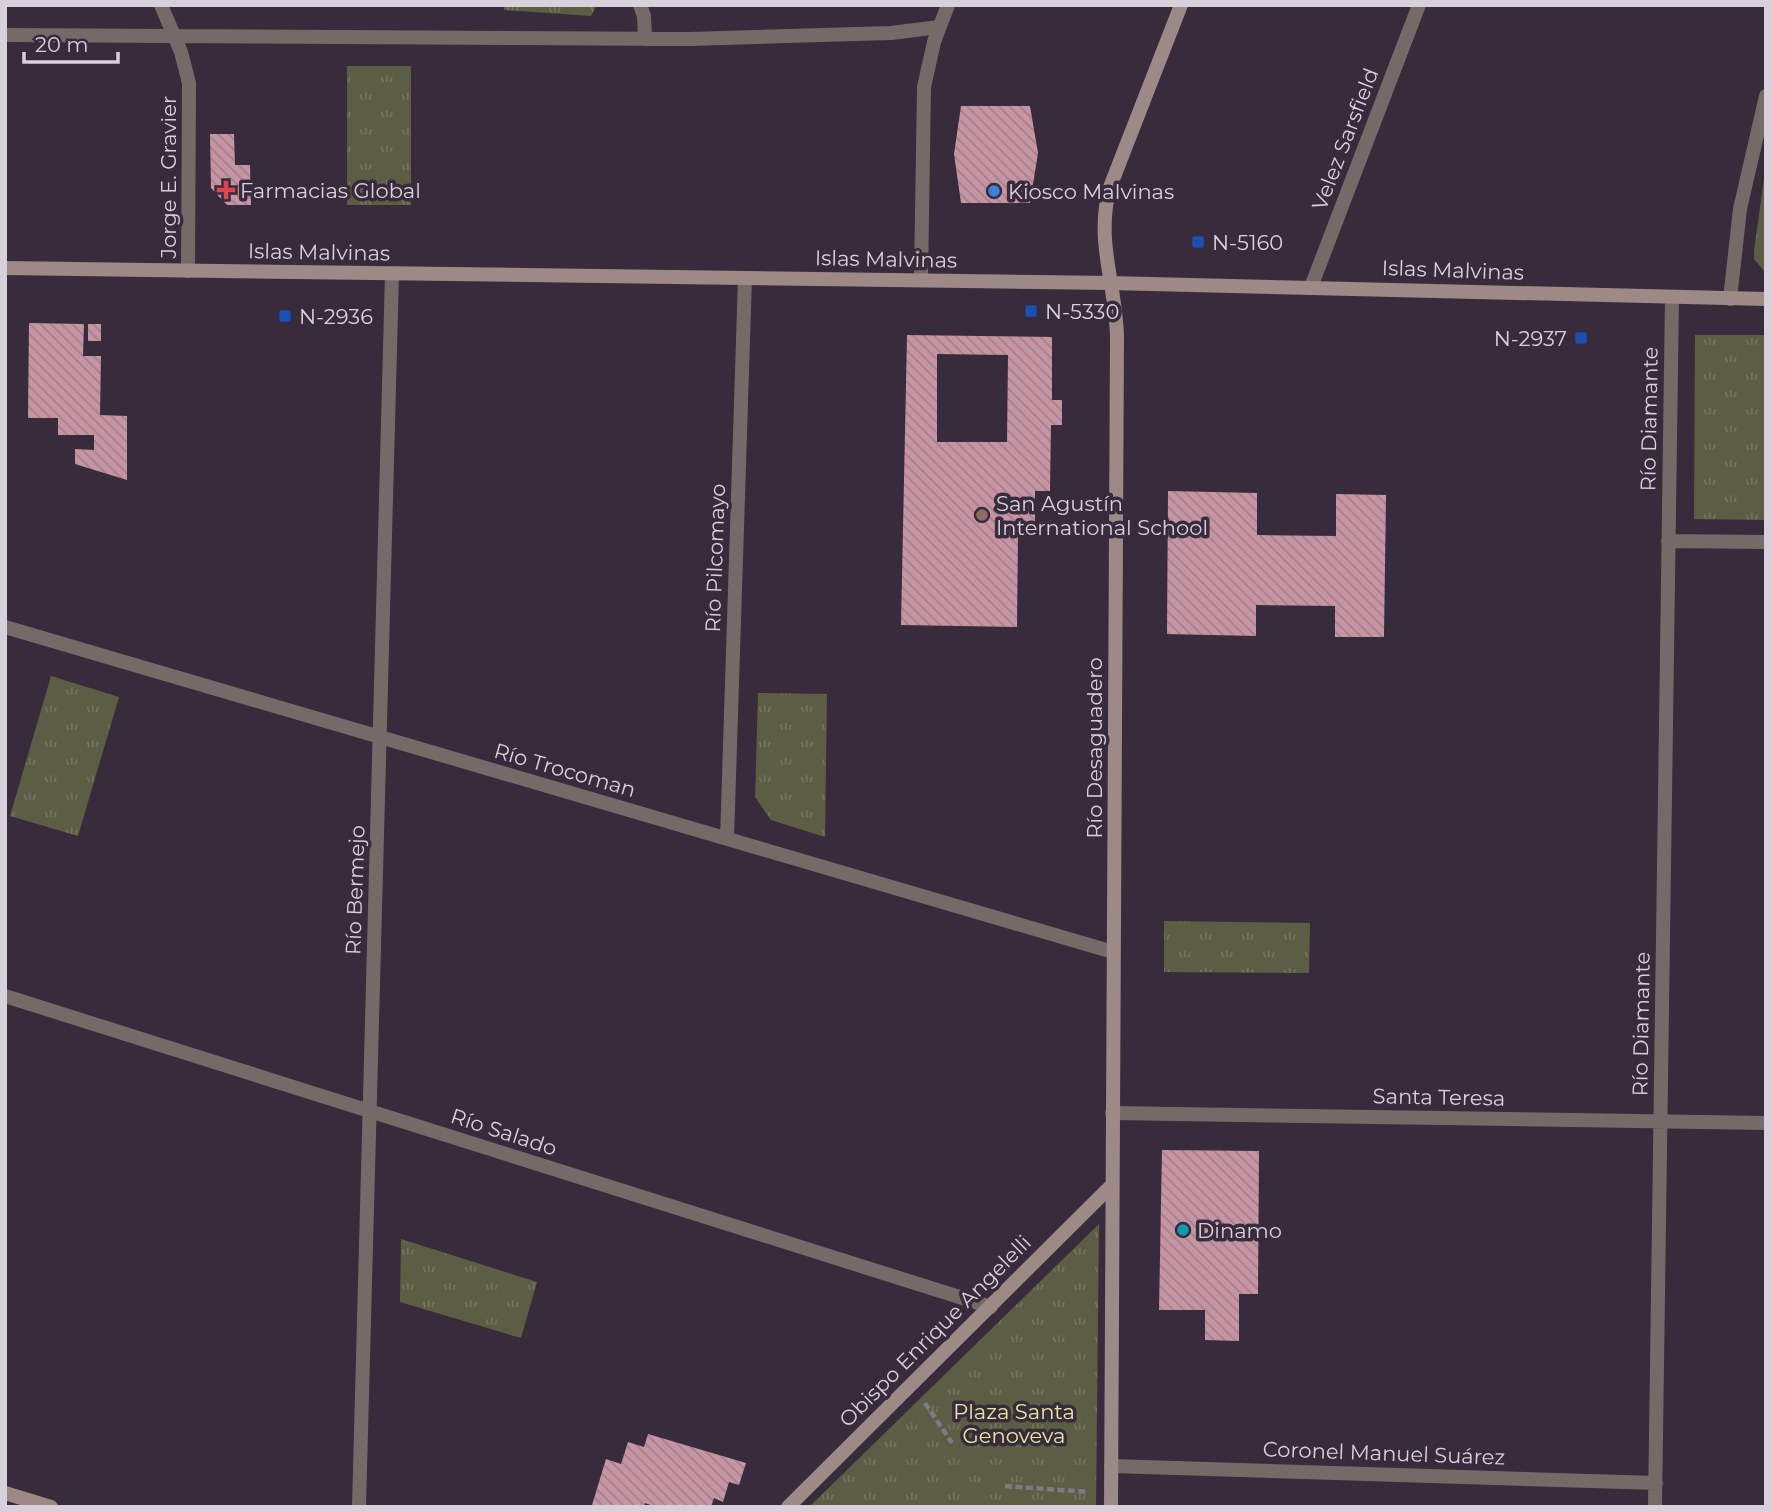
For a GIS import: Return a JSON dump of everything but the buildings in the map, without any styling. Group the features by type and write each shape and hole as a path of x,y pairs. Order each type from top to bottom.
{"street":[{"name":"Jorge E. Gravier","path":"161,5 176,37 186,68 190,101 188,271"},
{"path":"640,5 644,16 645,39"},
{"path":"921,280 924,87 929,58 948,5"},
{"name":"Río Desaguadero","path":"1111,1507 1118,337 1103,226 1105,206 1114,178 1181,5"},
{"name":"Velez Sarsfield","path":"1311,287 1419,5"},
{"path":"5,35 645,39 891,33 939,27"},
{"path":"1731,299 1740,209 1766,96"},
{"name":"Islas Malvinas","path":"5,268 1111,283 1766,299"},
{"name":"Río Bermejo","path":"359,1507 392,274"},
{"name":"Río Pilcomayo","path":"726,839 746,278"},
{"name":"Río Diamante","path":"1655,1507 1672,297"},
{"path":"1668,541 1766,542"},
{"name":"Río Trocoman","path":"5,627 1113,952"},
{"name":"Río Salado","path":"5,996 990,1307"},
{"name":"Santa Teresa","path":"1112,1113 1766,1123"},
{"name":"Obispo Enrique Angelelli","path":"788,1507 1112,1185"},
{"name":"Coronel Manuel Suárez","path":"1111,1466 1656,1483"},
{"path":"5,1493 51,1507"}],"path":[{"path":"915,1411 925,1402 952,1443"},
{"path":"1005,1486 1091,1492 1091,1499"}],"green space":[{"path":"504,5 597,5 591,16 504,10"},
{"path":"347,66 411,66 411,205 347,205"},
{"path":"1766,164 1766,273 1754,259 1754,251"},
{"path":"1695,335 1766,335 1766,520 1694,519"},
{"path":"51,676 119,697 78,836 10,816"},
{"path":"758,693 827,694 825,837 771,820 755,797"},
{"path":"1164,921 1310,923 1309,973 1164,972"},
{"name":"Plaza Santa Genoveva","path":"1099,1224 1096,1507 809,1507"},
{"path":"401,1239 537,1282 521,1338 400,1302"}],"place":[{"name":"Farmacias Global","path":"226,190"},
{"name":"Kiosco Malvinas","path":"994,191"},
{"name":"N-5160","path":"1198,242"},
{"name":"N-5330","path":"1031,311"},
{"name":"N-2936","path":"285,316"},
{"name":"N-2937","path":"1581,338"},
{"name":"San Agustín International School","path":"982,515"},
{"name":"Dinamo","path":"1183,1230"}]}
